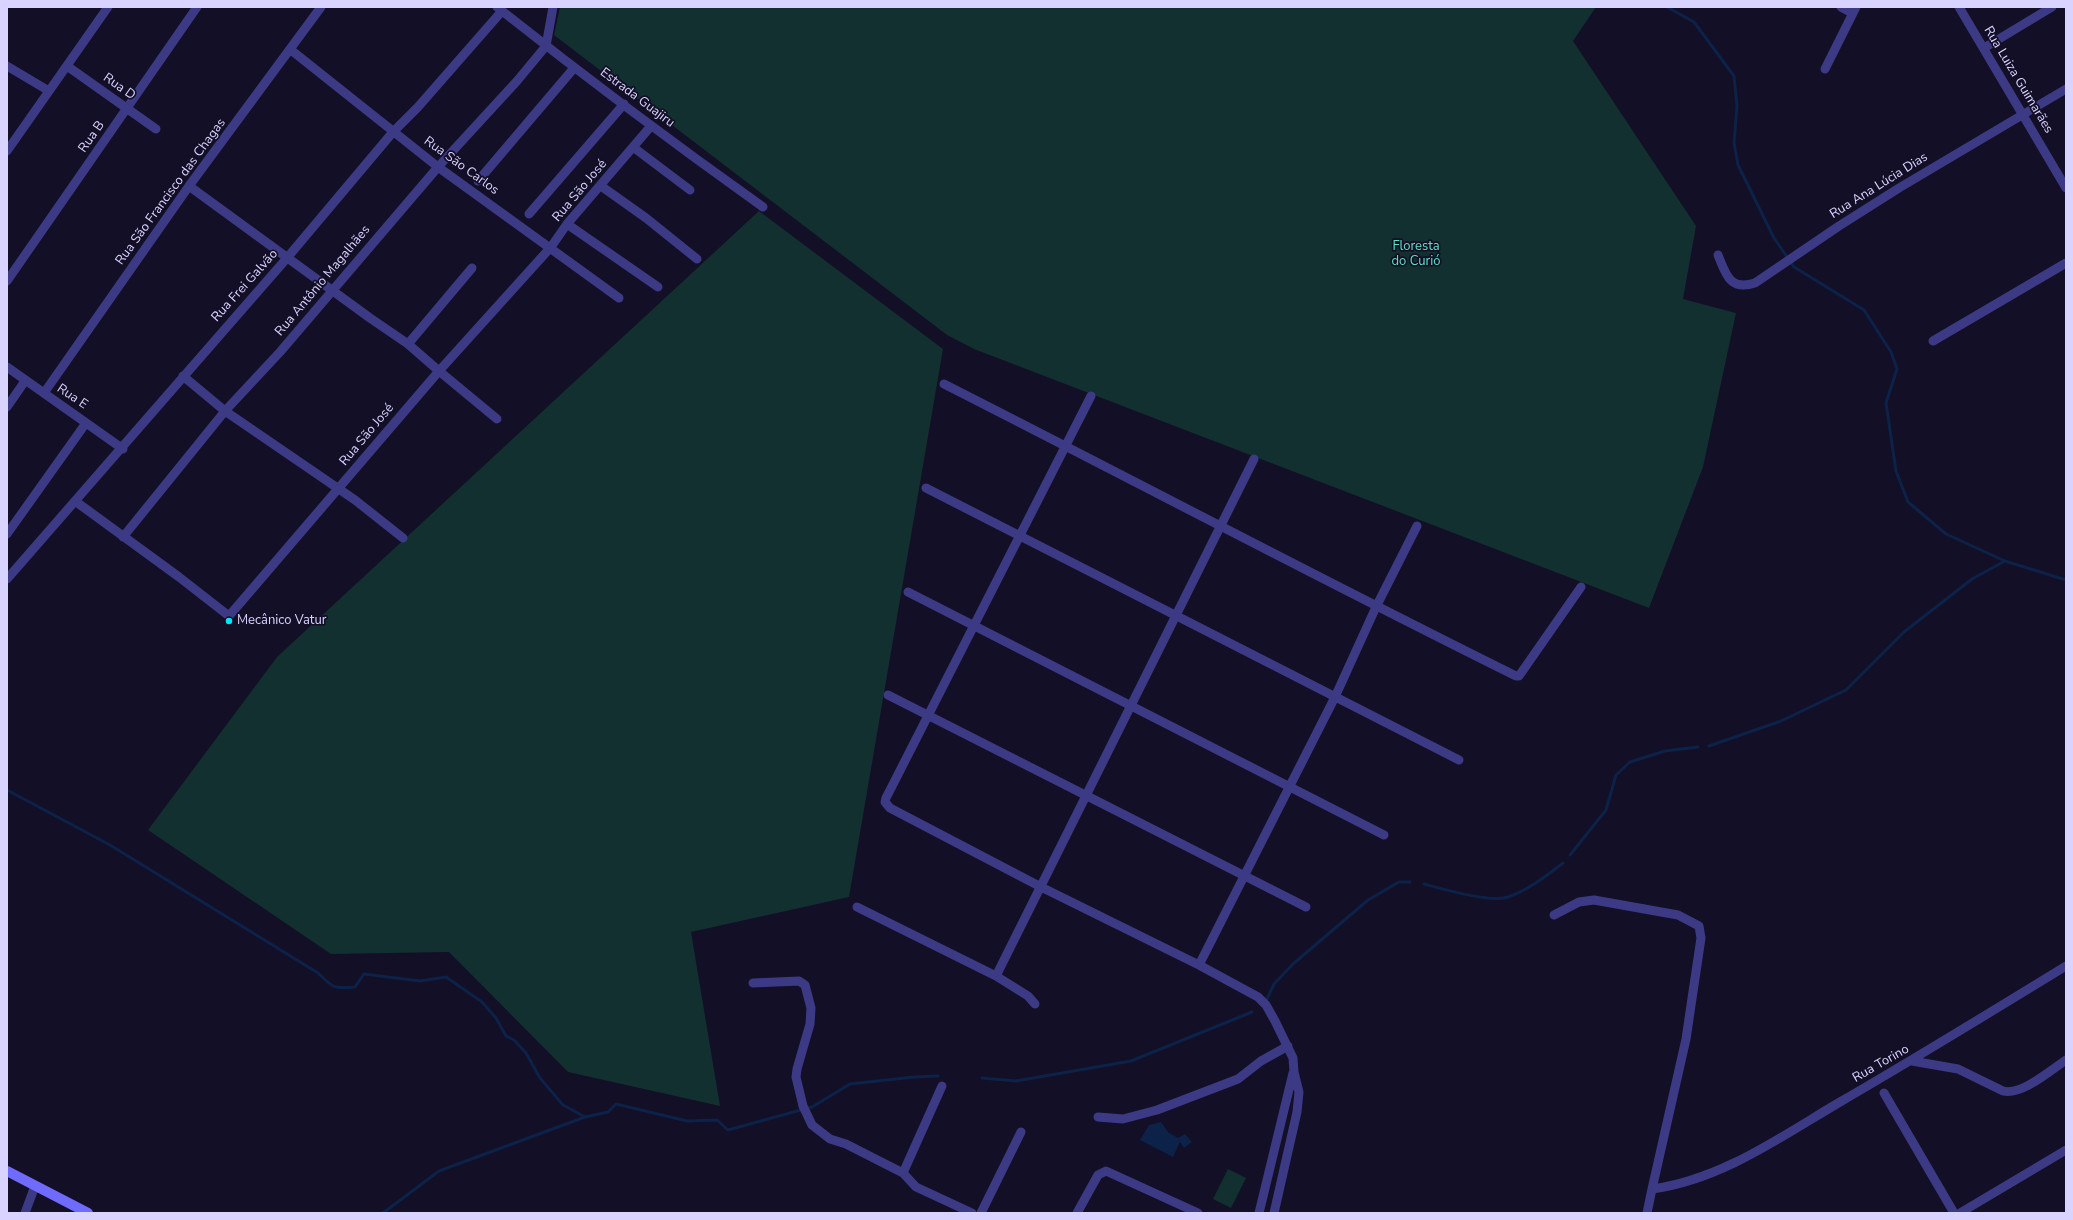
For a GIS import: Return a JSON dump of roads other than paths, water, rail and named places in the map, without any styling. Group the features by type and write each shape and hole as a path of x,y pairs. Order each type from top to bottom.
{"street":[{"path":"7,151 108,7"},
{"name":"Rua B","path":"7,281 128,109 197,7"},
{"name":"Rua São Francisco das Chagas","path":"44,394 189,186 291,50 321,7"},
{"path":"546,46 553,7"},
{"path":"1825,69 1854,10 1841,7"},
{"name":"Rua Luiza Guimarães","path":"1959,7 2066,188"},
{"path":"1984,48 2052,7"},
{"name":"Estrada Guajiru","path":"500,9 574,68 624,104 651,126 763,207"},
{"name":"Rua Frei Galvão","path":"7,579 123,449 183,376 287,258 393,132 423,102 500,9"},
{"name":"Rua Antônio Magalhães","path":"123,537 225,411 280,352 438,167 517,81 546,46"},
{"name":"Rua São Carlos","path":"291,50 438,167 551,247 619,298"},
{"path":"7,66 49,91"},
{"name":"Rua D","path":"67,66 156,129"},
{"path":"478,181 574,68"},
{"name":"Rua Ana Lúcia Dias","path":"1718,255 1725,273 1730,280 1741,285 1755,283 1839,226 2066,89"},
{"path":"529,214 624,104"},
{"name":"Rua São José","path":"75,501 179,577 229,616 439,371 551,247 567,224 651,126"},
{"path":"634,146 690,190"},
{"path":"189,186 408,344 497,418"},
{"path":"601,186 650,221 696,259"},
{"path":"567,224 658,287"},
{"path":"1933,341 2066,263"},
{"path":"408,344 472,268"},
{"name":"Rua E","path":"7,367 123,449"},
{"path":"183,376 225,411 339,489 403,538"},
{"path":"7,407 25,381"},
{"path":"944,384 1221,525 1376,607 1519,676 1580,587"},
{"path":"1091,396 886,798 887,805 1040,887 1199,965 1258,997 1266,1006 1288,1046 1293,1058 1294,1072 1299,1092 1297,1112 1274,1213"},
{"path":"7,534 86,422"},
{"path":"996,976 1254,459"},
{"path":"926,488 1459,760"},
{"path":"1199,965 1335,697 1376,607 1417,526"},
{"path":"908,592 1384,835"},
{"path":"888,695 1306,907"},
{"path":"1554,915 1579,902 1594,900 1678,915 1699,926 1700,938 1686,1039 1647,1213"},
{"path":"857,907 996,976 1028,996 1035,1004"},
{"name":"Rua Torino","path":"1652,1189 1665,1187 1704,1175 1751,1154 1912,1061 2066,966"},
{"path":"753,983 799,981 805,985 809,994 811,1008 810,1024 796,1073 797,1084 805,1110 812,1125 830,1139 846,1144 903,1173 916,1187 972,1213"},
{"path":"1098,1117 1123,1119 1140,1116 1157,1110 1238,1079 1261,1061 1288,1046"},
{"path":"1912,1061 1958,1069 2003,1091 2010,1092 2023,1088 2066,1060"},
{"path":"1259,1213 1294,1072"},
{"path":"903,1173 942,1086"},
{"path":"1884,1094 1954,1213"},
{"path":"981,1213 1021,1132"},
{"path":"1960,1213 2066,1150"},
{"path":"7,1171 88,1213"},
{"path":"1077,1213 1098,1175 1106,1171 1114,1173 1198,1213"},
{"path":"25,1213 35,1186"}],"water":[{"path":"1161,1122 1168,1132 1178,1138 1185,1134 1192,1142 1184,1148 1180,1142 1173,1157 1140,1140 1149,1125"}],"waterway":[{"path":"1667,7 1694,22 1734,76 1737,106 1734,143 1738,165 1774,238 1794,267 1864,310 1891,352 1897,369 1886,403 1896,471 1908,502 1946,534 2005,561 2066,580"},
{"path":"1709,746 1781,721 1846,690 1904,632 1972,579 2005,561"},
{"path":"1570,855 1606,810 1616,775 1630,762 1665,751 1698,747"},
{"path":"7,790 110,845 318,973 331,985 342,988 355,987 364,974 420,981 446,977 482,1002 496,1018 506,1036 514,1040 526,1053 540,1078 563,1105 585,1117"},
{"path":"1424,884 1466,895 1490,898 1508,897 1530,887 1563,863"},
{"path":"1267,999 1274,984 1293,964 1368,900 1399,882 1410,882"},
{"path":"982,1078 1016,1081 1131,1061 1252,1012"},
{"path":"383,1213 439,1171 585,1117 608,1112 616,1104 687,1121 717,1120 728,1130 812,1107 850,1084 938,1076"}],"place":[{"name":"Mecânico Vatur","path":"229,621"}],"park label":[{"name":"Floresta do Curió","path":"1416,254"}]}
